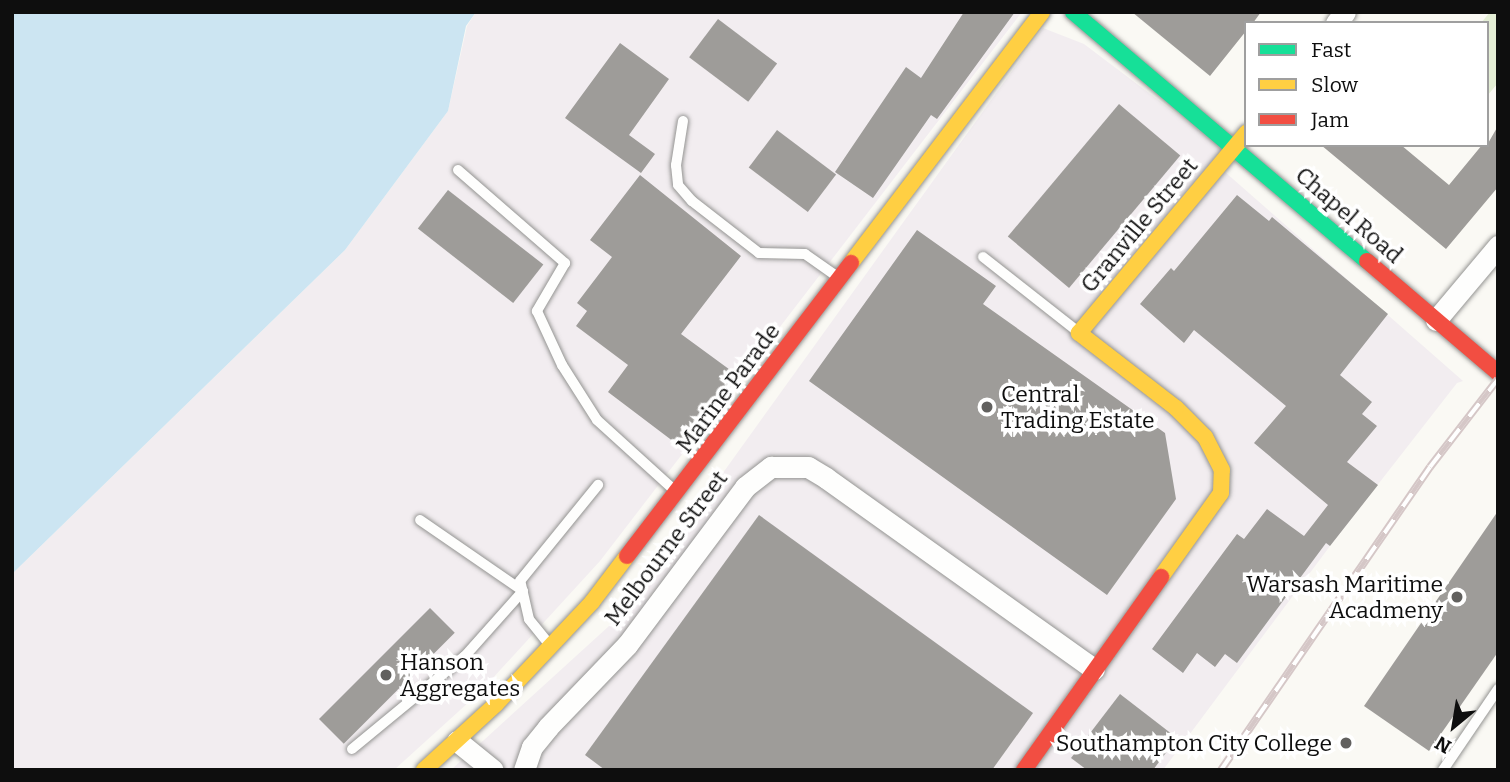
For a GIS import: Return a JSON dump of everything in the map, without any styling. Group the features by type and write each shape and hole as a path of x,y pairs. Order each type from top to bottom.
{"street":[{"name":"Marine Parade","path":"424,770 457,741 592,602 678,493 1042,12"},
{"name":"Chapel Road","path":"1073,12 1498,373"},
{"name":"Granville Street","path":"1079,333 1244,134"},
{"path":"1436,320 1498,246"},
{"path":"1024,770 1094,669 1211,513 1221,493 1222,470 1205,437 1175,408 1079,333"},
{"name":"Melbourne Street","path":"524,770 532,747 627,645 745,486 764,471 787,465 808,467 826,478 1094,669"},
{"path":"457,741 493,770"}],"lane":[{"path":"683,121 676,165 678,185 692,201 760,253 805,254 839,278"},
{"path":"458,170 565,263 537,311 562,365 597,420 678,493"},
{"path":"983,257 1079,333"},
{"path":"551,646 529,619 520,581 598,485"},
{"path":"421,520 523,591"},
{"path":"352,749 465,656 523,591"},
{"path":"1444,770 1498,690"}],"shaded area":[{"path":"476,12 1022,12 600,561 480,692 394,770 12,770 12,574 345,250 448,111 467,26"},
{"name":"Central Trading Estate","path":"1043,28 1084,44 1235,158 1225,172 1463,381 1457,383 1330,546 1163,770 451,770 620,616"}],"green space":[{"path":"1490,12 1498,12 1498,83 1489,94 1489,21 1483,21"}],"water":[{"path":"12,12 476,12 466,26 448,111 345,250 12,574"}],"building":[{"path":"964,12 1015,12 937,119 931,115 873,198 835,172 906,67 921,78"},
{"path":"1132,12 1261,12 1254,21 1244,21 1244,34 1210,76"},
{"path":"718,19 777,64 748,102 689,57"},
{"path":"620,43 669,79 629,135 655,154 641,173 565,118"},
{"path":"1119,104 1180,155 1069,288 1008,237"},
{"path":"1498,126 1498,187 1446,249 1323,147 1403,147 1449,185 1480,147 1489,147 1489,142"},
{"path":"777,130 836,175 808,212 749,168"},
{"path":"640,175 741,256 681,334 737,375 682,448 608,392 628,365 576,326 587,311 577,303 612,257 590,240"},
{"path":"448,190 543,264 513,303 418,229"},
{"path":"1237,195 1269,221 1272,217 1388,314 1340,375 1372,402 1362,414 1377,426 1347,462 1378,485 1330,546 1326,543 1237,663 1225,654 1215,667 1197,653 1183,673 1152,649 1237,534 1244,539 1267,509 1304,536 1328,505 1254,443 1286,406 1194,330 1184,343 1140,304 1171,268 1174,271"},
{"name":"Central Trading Estate","path":"917,230 996,286 983,304 1165,433 1176,499 1107,595 809,381"},
{"name":"Warsash Maritime Acadmeny","path":"1498,511 1498,652 1429,751 1364,706"},
{"path":"759,515 1033,713 992,770 605,770 585,755"},
{"name":"Hanson Aggregates","path":"430,608 455,633 344,744 319,719"},
{"path":"1120,694 1177,738 1153,770 1087,770 1071,758"}],"railway":[{"path":"1221,770 1430,467 1498,379"}],"traffic: fast":[{"path":"1073,12 1367,261"}],"traffic: slow":[{"path":"851,263 1042,12"},
{"path":"1161,577 1221,493 1222,470 1205,437 1176,408 1079,333 1244,135"},
{"path":"424,770 496,704 592,602 627,556"}],"traffic: jam":[{"path":"1367,261 1498,373"},
{"path":"627,556 851,263"},
{"path":"1024,770 1161,577"}],"place":[{"name":"Central Trading Estate","path":"987,407"},
{"name":"Warsash Maritime Acadmeny","path":"1457,597"},
{"name":"Hanson Aggregates","path":"386,675"},
{"name":"Southampton City College","path":"1346,743"}]}
